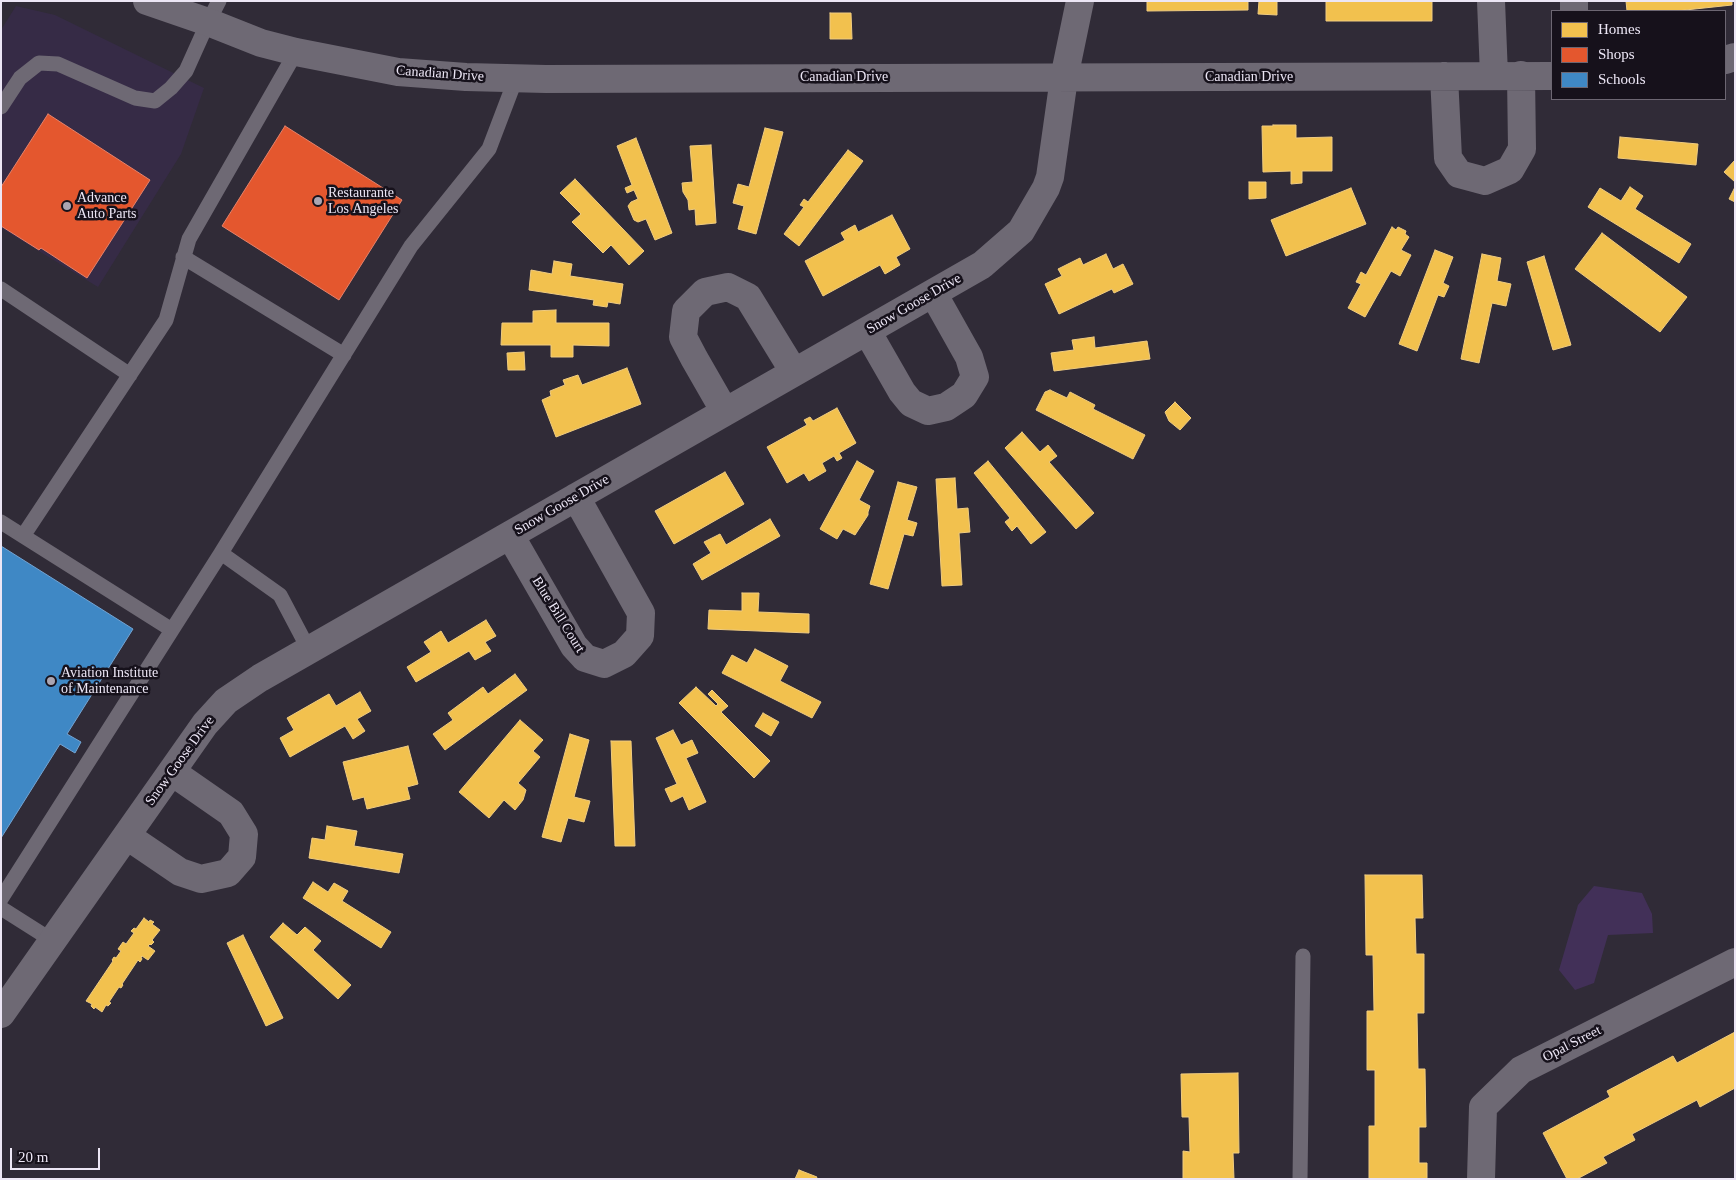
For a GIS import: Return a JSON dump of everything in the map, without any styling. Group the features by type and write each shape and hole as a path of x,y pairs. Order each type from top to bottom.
{"street":[{"name":"Canadian Drive","path":"147,1 213,12 261,43 296,52 398,72 466,77 1064,78 1551,76"},
{"name":"Snow Goose Drive","path":"1,1014 205,724 226,702 260,678 982,265 1021,230 1046,188 1050,177 1064,78 1080,1"},
{"path":"1491,1 1494,75"},
{"path":"1444,76 1448,158 1459,174 1486,182 1510,170 1522,149 1521,75"},
{"path":"726,412 683,336 686,311 704,292 728,287 748,297 794,372"},
{"path":"867,331 902,392 911,403 928,411 946,407 964,394 975,377 969,357 933,293"},
{"name":"Blue Bill Court","path":"510,535 574,646 585,658 604,664 624,654 640,636 641,613 576,497"},
{"path":"127,836 180,872 202,879 228,873 242,857 244,834 231,813 172,772"},
{"name":"Opal Street","path":"1481,1179 1483,1106 1521,1070 1735,962"}],"lane":[{"path":"1,108 20,78 39,63 58,64 135,98 155,101 171,88 186,71 213,12"},
{"path":"23,536 166,320 188,239 296,52"},
{"path":"1,899 221,553 412,246 490,149 516,78"},
{"path":"183,257 344,355"},
{"path":"1,289 130,375"},
{"path":"1,522 172,630"},
{"path":"221,553 280,595 309,650"},
{"path":"1,908 53,941"},
{"path":"1300,1179 1303,956"}],"shaded area":[{"path":"16,6 55,15 204,88 181,154 98,287 1,228 1,30"},
{"path":"1594,886 1642,893 1652,914 1653,933 1608,935 1594,983 1575,990 1559,970 1578,905"}],"building: Homes":[{"path":"1147,1 1248,1 1248,10 1147,11"},
{"path":"1259,1 1277,1 1277,15 1258,14"},
{"path":"1326,1 1432,1 1432,21 1326,21"},
{"path":"1626,1 1732,1 1732,5 1685,10 1627,10"},
{"path":"830,13 851,13 852,39 830,39"},
{"path":"1296,125 1296,138 1332,137 1332,171 1302,171 1302,183 1291,184 1291,171 1263,172 1262,126"},
{"path":"765,128 783,132 756,234 738,229 744,206 733,203 738,184 749,187"},
{"path":"1620,137 1698,144 1696,165 1618,158"},
{"path":"636,138 672,233 655,240 646,219 638,222 634,220 628,206 631,202 638,199 634,190 627,193 625,188 632,185 617,146"},
{"path":"711,145 716,223 696,225 695,209 689,210 688,200 683,192 682,183 693,182 690,146"},
{"path":"848,150 863,161 799,246 784,234 804,207 800,205 804,199 808,202"},
{"path":"1735,160 1735,182 1724,172"},
{"path":"575,179 644,251 629,265 611,245 603,253 572,222 581,214 560,193"},
{"path":"1249,182 1266,182 1266,198 1249,199"},
{"path":"1630,187 1643,196 1635,209 1691,244 1679,263 1588,207 1600,188 1621,201"},
{"path":"1735,187 1735,202 1729,199"},
{"path":"1351,188 1366,224 1286,256 1271,220"},
{"path":"892,215 910,249 896,257 900,265 885,274 880,265 823,296 805,261 845,240 841,233 855,225 858,232"},
{"path":"1392,227 1396,230 1398,227 1406,231 1405,234 1409,237 1401,250 1411,255 1400,276 1391,271 1365,317 1348,308 1361,284 1356,282 1361,272 1366,275"},
{"path":"1602,233 1687,297 1660,332 1575,269"},
{"path":"1435,250 1453,257 1443,283 1449,286 1444,297 1438,295 1417,351 1399,344"},
{"path":"1106,254 1113,269 1123,264 1133,284 1114,293 1112,289 1059,314 1045,284 1062,276 1058,269 1080,258 1083,265"},
{"path":"1482,254 1501,258 1497,281 1511,284 1506,306 1492,303 1479,363 1461,359"},
{"path":"1544,256 1571,345 1553,350 1527,262"},
{"path":"554,261 572,264 570,276 623,284 620,304 608,302 607,307 593,305 594,300 529,290 531,270 552,274"},
{"path":"556,310 556,323 609,323 609,346 573,345 573,357 551,357 551,345 501,345 502,323 533,323 533,311"},
{"path":"1094,337 1095,348 1147,341 1150,359 1054,371 1051,353 1074,350 1072,340"},
{"path":"524,352 525,370 508,370 507,353"},
{"path":"627,368 641,404 556,437 542,400 551,396 550,391 565,385 563,380 578,375 582,385"},
{"path":"1050,390 1067,398 1070,392 1095,405 1093,409 1145,435 1133,459 1036,410 1045,392"},
{"path":"1175,402 1191,418 1180,430 1169,421 1165,412"},
{"path":"837,408 856,443 839,453 842,458 837,461 834,456 822,463 826,471 809,481 804,473 787,483 767,447 807,425 804,420 810,417 813,421"},
{"path":"1022,432 1040,452 1048,445 1057,456 1049,462 1094,513 1076,529 1005,448"},
{"path":"857,461 874,471 859,500 870,506 868,515 855,535 843,529 837,539 820,529"},
{"path":"988,461 1046,532 1031,544 1017,526 1012,531 1005,522 1010,518 974,473"},
{"path":"725,472 744,504 674,544 655,511"},
{"path":"955,478 957,509 968,508 970,532 959,533 962,585 942,586 936,479"},
{"path":"898,482 917,487 907,520 917,523 913,536 904,534 888,589 870,584"},
{"path":"770,519 780,536 702,580 693,564 711,553 704,542 720,534 726,545"},
{"path":"742,593 759,593 758,612 809,614 809,633 708,629 709,610 742,611"},
{"path":"486,620 496,636 485,642 491,651 475,660 469,651 416,682 407,667 431,652 424,642 441,631 448,643"},
{"path":"755,649 788,666 780,681 821,702 812,718 722,673 732,655 747,663"},
{"path":"515,674 527,690 445,750 433,734 453,720 448,713 483,687 488,694"},
{"path":"696,687 716,706 718,704 708,694 712,690 728,706 721,712 770,761 754,778 679,703"},
{"path":"360,692 371,711 357,719 365,731 353,739 345,726 290,757 280,738 294,730 287,718 329,694 336,706"},
{"path":"763,713 779,722 771,736 755,726"},
{"path":"520,720 543,740 533,751 540,757 518,783 526,790 523,800 515,810 504,800 489,818 459,792"},
{"path":"673,730 681,745 692,740 698,753 686,758 706,802 689,810 683,796 671,802 665,789 677,784 656,738"},
{"path":"570,734 589,740 574,797 590,801 584,822 568,818 561,842 542,837"},
{"path":"611,741 631,741 635,846 615,846"},
{"path":"408,746 418,784 407,787 410,799 367,809 364,797 353,800 343,762"},
{"path":"327,826 357,831 354,846 403,854 399,873 309,858 312,838 325,840"},
{"path":"1365,875 1422,875 1423,918 1415,918 1416,954 1424,954 1424,1013 1417,1013 1418,1069 1425,1069 1426,1127 1419,1127 1419,1163 1427,1163 1427,1179 1369,1179 1369,1126 1375,1126 1375,1070 1367,1070 1367,1011 1374,1011 1373,955 1366,955"},
{"path":"313,882 328,892 334,883 348,891 342,901 391,932 381,948 303,898"},
{"path":"144,918 149,922 150,920 154,922 152,924 160,930 152,940 154,942 148,946 155,951 148,960 142,956 140,962 138,960 121,988 119,987 109,1002 111,1003 108,1006 106,1005 102,1012 95,1007 94,1009 91,1006 92,1004 86,1001 114,957 116,958 121,951 118,949 123,942 126,944 134,933 131,931 134,928 136,929"},
{"path":"283,923 297,935 305,927 321,941 313,950 351,985 338,999 270,937"},
{"path":"243,935 283,1018 266,1026 227,943"},
{"path":"1735,1032 1735,1088 1700,1107 1697,1100 1632,1134 1635,1140 1603,1157 1607,1163 1577,1179 1567,1179 1543,1133 1610,1097 1607,1091 1673,1056 1677,1063"},
{"path":"1238,1073 1239,1153 1233,1153 1234,1179 1183,1179 1183,1151 1190,1152 1189,1117 1182,1117 1181,1074"},
{"path":"799,1170 817,1177 816,1179 795,1179"}],"building: Shops":[{"name":"Advance Auto Parts","path":"48,114 150,180 87,278 41,248 39,250 1,226 1,187"},
{"path":"285,126 402,200 339,300 222,226"}],"building: Schools":[{"name":"Aviation Institute of Maintenance","path":"1,546 133,629 67,734 81,742 75,753 60,744 1,838"}],"place":[{"name":"Restaurante Los Angeles","path":"318,201"},
{"name":"Advance Auto Parts","path":"67,206"},
{"name":"Aviation Institute of Maintenance","path":"51,681"}]}
